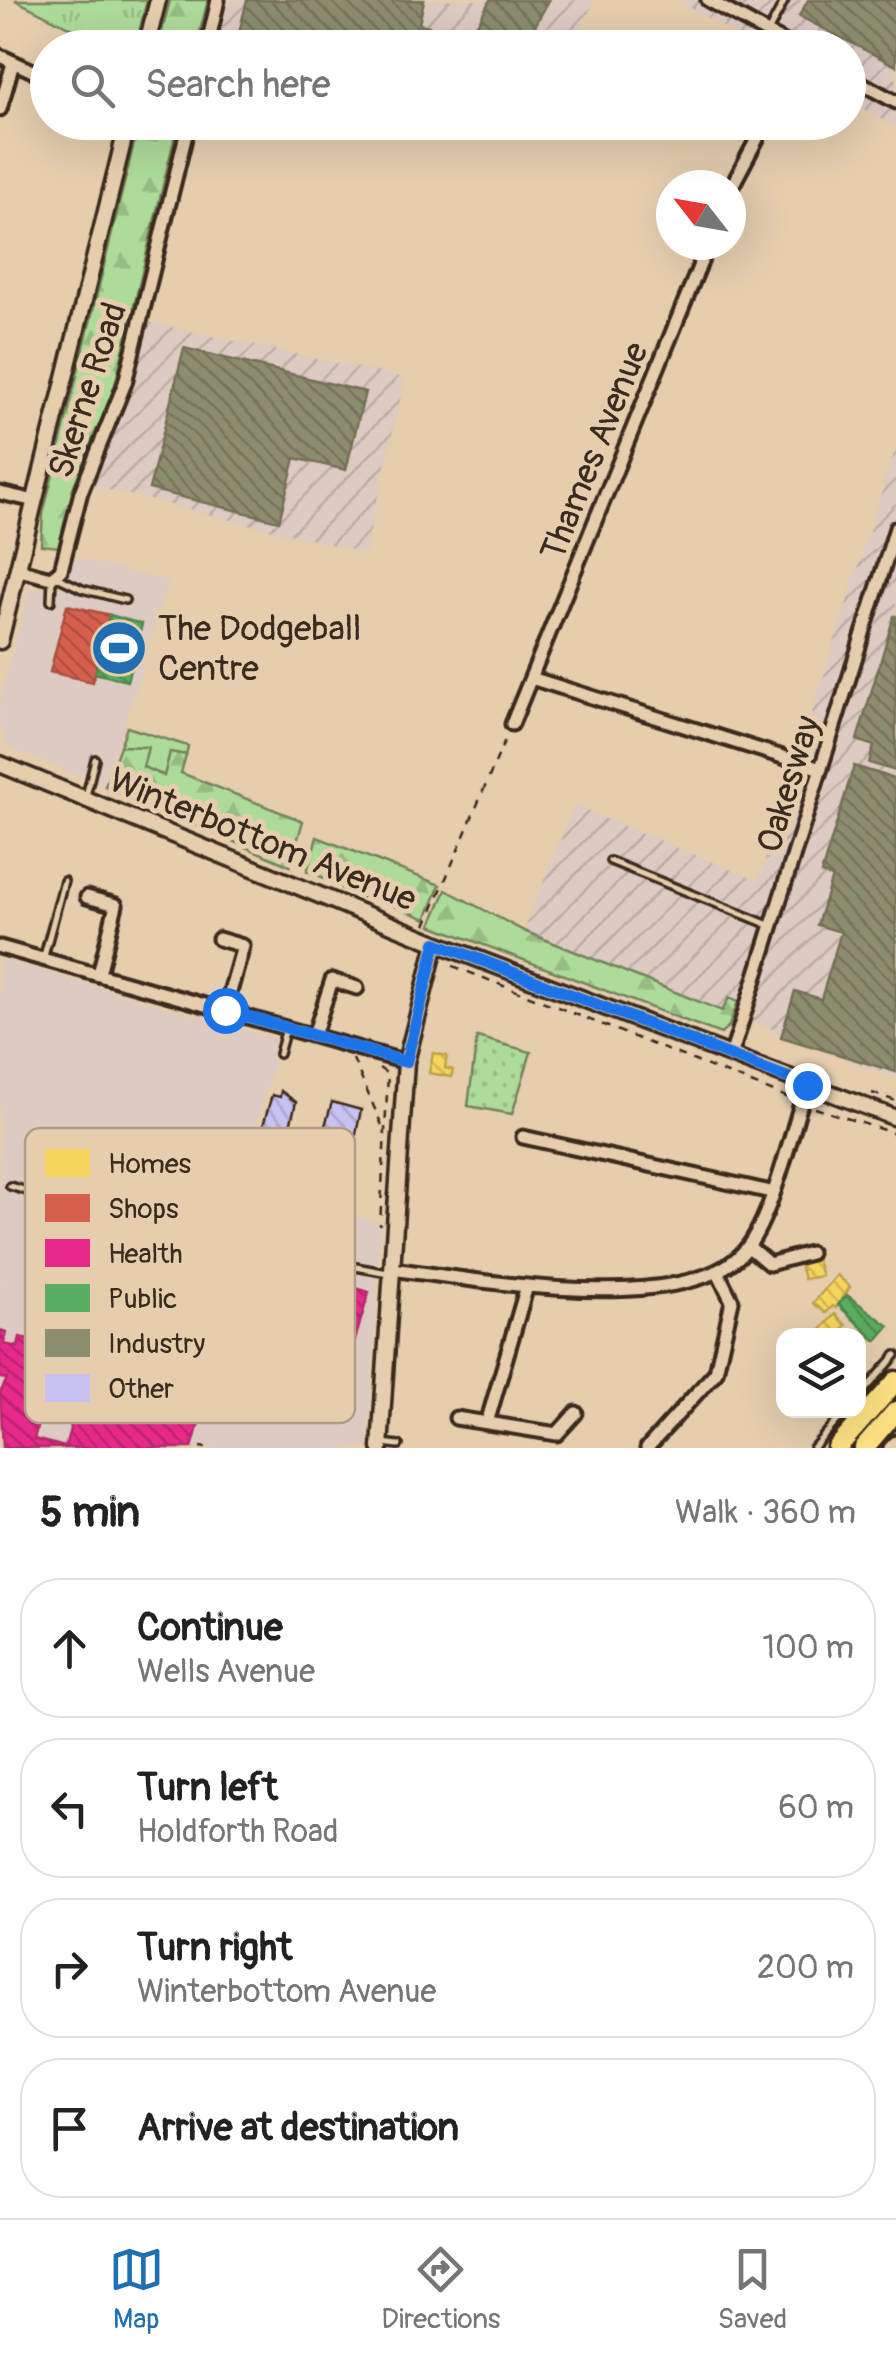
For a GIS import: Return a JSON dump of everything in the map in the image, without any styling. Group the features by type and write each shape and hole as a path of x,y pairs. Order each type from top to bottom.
{"highway":[{"path":"837,1448 896,1381"},
{"path":"864,1448 896,1411"}],"street":[{"path":"150,30 158,0"},
{"path":"211,30 218,0"},
{"path":"708,0 763,30"},
{"path":"0,56 30,71"},
{"path":"0,109 13,64"},
{"path":"866,86 896,102"},
{"path":"0,641 124,140"},
{"name":"Skerne Road","path":"54,577 86,478 125,383 185,140"},
{"path":"741,170 756,140"},
{"name":"Thames Avenue","path":"512,724 702,260"},
{"path":"0,492 36,501"},
{"name":"Oakesway","path":"731,1056 893,550 896,528"},
{"path":"18,570 54,577"},
{"path":"530,678 821,769"},
{"name":"Winterbottom Avenue","path":"0,764 436,943 896,1118"},
{"path":"87,897 116,905 99,974"},
{"path":"219,940 243,946 225,1010"},
{"path":"380,1446 406,1062 436,943"},
{"path":"0,947 406,1062"},
{"path":"314,1035 332,980 357,988"},
{"path":"391,1271 527,1286 631,1291 718,1273 749,1247 807,1085"},
{"path":"523,1137 771,1192"},
{"path":"749,1247 769,1264 810,1252"},
{"path":"647,1448 716,1372 732,1301 718,1273"},
{"path":"487,1423 527,1286"},
{"path":"456,1418 557,1434 576,1412"},
{"path":"890,1448 896,1442"}],"lane":[{"path":"770,30 786,0"},
{"path":"51,601 54,577 125,600"},
{"path":"85,798 96,759"},
{"path":"610,861 772,926"},
{"path":"43,958 64,880"},
{"path":"280,1054 286,1027"},
{"path":"10,1186 25,1191"},
{"path":"355,1268 391,1271"},
{"path":"866,1389 896,1355"},
{"path":"813,1448 840,1418"},
{"path":"380,1446 399,1445"}],"path":[{"path":"425,928 512,724"},
{"path":"453,966 789,1098"},
{"path":"352,1058 384,1131"},
{"path":"380,1238 388,1074"},
{"path":"816,1108 896,1134"}],"shaded area":[{"path":"228,0 595,0 579,30 220,30"},
{"path":"676,0 896,0 896,128 866,110 866,30 728,30"},
{"path":"147,322 405,378 365,553 90,485"},
{"path":"896,447 896,1078 524,931 574,806 759,881"},
{"path":"74,558 168,582 105,786 9,747 0,727 0,701 29,590 65,588"},
{"path":"0,959 274,1039 273,1065 254,1128 25,1128 25,1423 355,1423 355,1217 380,1223 368,1448 0,1448"}],"green space":[{"path":"15,0 147,0 140,30 75,30"},
{"path":"170,0 208,0 200,30 162,30"},
{"path":"135,140 174,140 114,389 74,486 59,547 41,545 43,514"},
{"path":"127,727 188,746 186,755 170,753 165,776 142,767 120,746"},
{"path":"120,746 148,747 143,767 164,776 170,752 186,755 181,773 303,821 290,866 105,786"},
{"path":"317,837 440,885 426,919 307,871"},
{"path":"446,890 524,931 722,1011 729,998 738,1002 729,1026 721,1034 431,925"},
{"path":"477,1037 531,1052 512,1114 468,1106"}],"building: Homes":[{"path":"433,1053 447,1056 445,1068 453,1070 451,1077 429,1073"},
{"path":"817,1260 822,1276 804,1279 800,1265"},
{"path":"837,1275 850,1287 836,1308 833,1306 826,1313 813,1303"},
{"path":"835,1314 846,1325 844,1328 822,1328"}],"building: Shops":[{"path":"67,605 110,615 93,682 50,672"}],"building: Health":[{"path":"355,1288 369,1292 355,1340"},
{"path":"0,1330 7,1332 4,1344 18,1347 20,1337 25,1338 25,1423 38,1423 34,1439 65,1447 72,1423 199,1423 192,1448 3,1448 0,1393 7,1379 0,1378"}],"building: Public":[{"name":"The Dodgeball Centre","path":"110,615 142,624 127,681 95,673"},
{"path":"847,1295 889,1326 876,1341 838,1305"}],"building: Industry":[{"path":"247,0 424,0 419,24 429,26 428,30 240,30"},
{"path":"490,0 549,0 533,30 474,30"},
{"path":"808,0 896,0 896,66 866,51 866,30 826,30 799,16"},
{"path":"184,348 365,392 346,470 295,458 279,521 149,489"},
{"path":"894,616 896,771 869,763 874,746 857,740"},
{"path":"854,766 896,779 896,1072 781,1037 795,991 821,999 841,932 817,925 832,877 821,874"}],"building: Other":[{"path":"281,1091 296,1102 290,1126 296,1128 262,1128 272,1095 280,1097"},
{"path":"332,1102 361,1110 355,1139 355,1128 324,1128"}],"place":[{"name":"The Dodgeball Centre","path":"119,648"}],"route":[{"path":"225,1010 406,1062 436,943 807,1085"}]}
